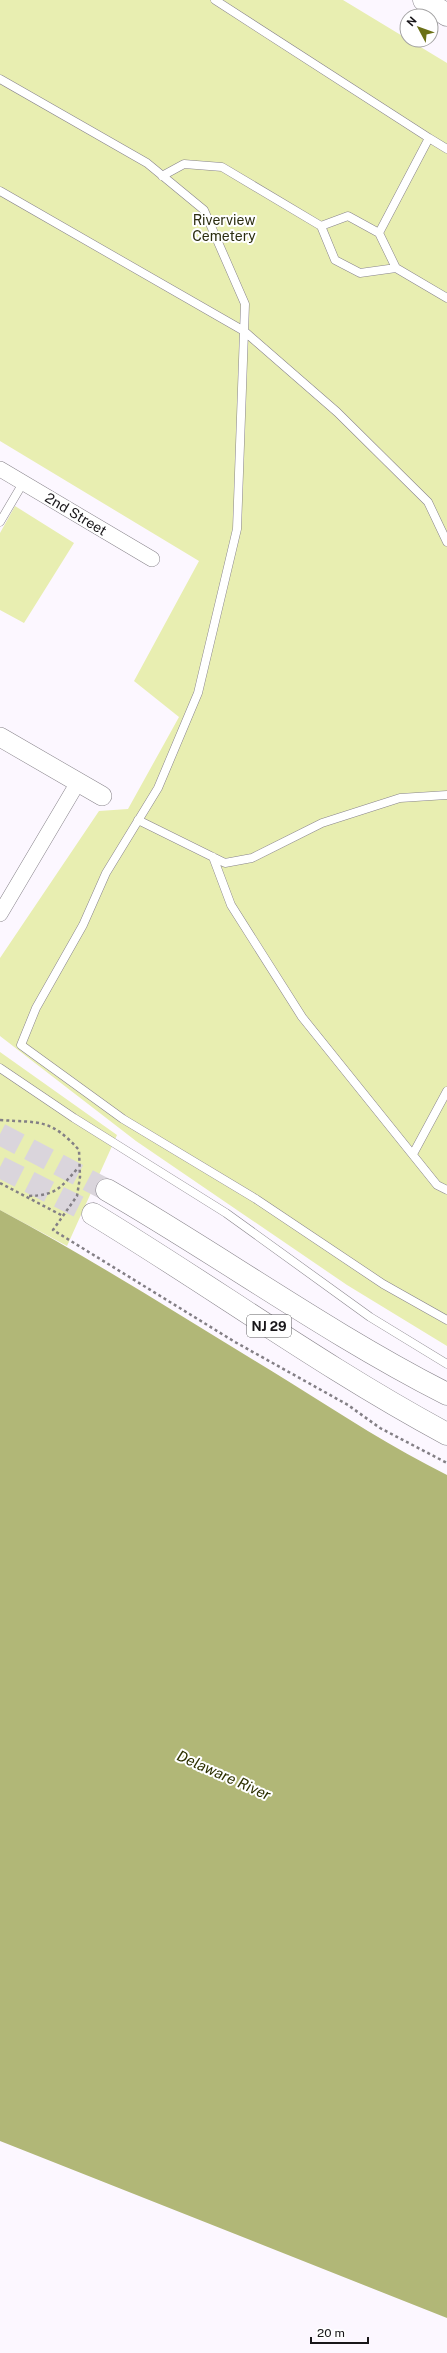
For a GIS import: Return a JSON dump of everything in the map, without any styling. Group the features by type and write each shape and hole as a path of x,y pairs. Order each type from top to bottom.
{"highway":[{"path":"424,0 447,15"},
{"name":"NJ 29","path":"106,1190 212,1253 317,1321 447,1394"},
{"name":"NJ 29","path":"93,1214 196,1277 398,1408 447,1434"}],"street":[{"name":"2nd Street","path":"0,469 152,559"},
{"path":"0,737 77,784 102,796"},
{"path":"0,914 77,784"}],"lane":[{"path":"215,0 447,149"},
{"path":"0,79 147,163 204,210 245,304 237,529 198,693 158,788 106,872 83,925 36,1008 21,1045 123,1119 256,1199 383,1284 447,1320"},
{"path":"379,234 429,138"},
{"path":"162,176 184,164 222,167 321,226 335,260 360,273 396,268"},
{"path":"0,191 244,331 337,412 428,502 447,542"},
{"path":"321,226 348,216 379,234 396,268 447,298"},
{"path":"0,522 23,483"},
{"path":"138,820 226,863 252,858 329,820 400,798 447,795"},
{"path":"213,857 231,905 302,1017 437,1185 447,1190"},
{"path":"0,1068 94,1130 226,1213 370,1317 447,1364"},
{"path":"413,1154 447,1091"}],"path":[{"path":"0,1120 38,1122 51,1126 67,1137 79,1150 78,1168 80,1177 77,1196 53,1230 235,1342 348,1405 380,1428 447,1463"},
{"path":"28,1196 50,1194 58,1189 78,1168"},
{"path":"0,1183 28,1196 63,1216"}],"green space":[{"name":"Riverview Cemetery","path":"0,0 343,0 399,34 399,48 422,48 447,63 447,1346 347,1285 136,1141 0,1036 0,958 99,811 128,809 179,717 134,681 199,561 0,441"},
{"path":"15,506 74,543 24,623 0,610 0,533"},
{"path":"0,1052 117,1135 67,1246 0,1210"}],"water":[{"name":"Delaware River","path":"0,1210 110,1272 387,1442 447,1475 447,2318 0,2141"}],"tunnel":[{"path":"0,1134 107,1190"},
{"path":"0,1167 93,1214"}]}
